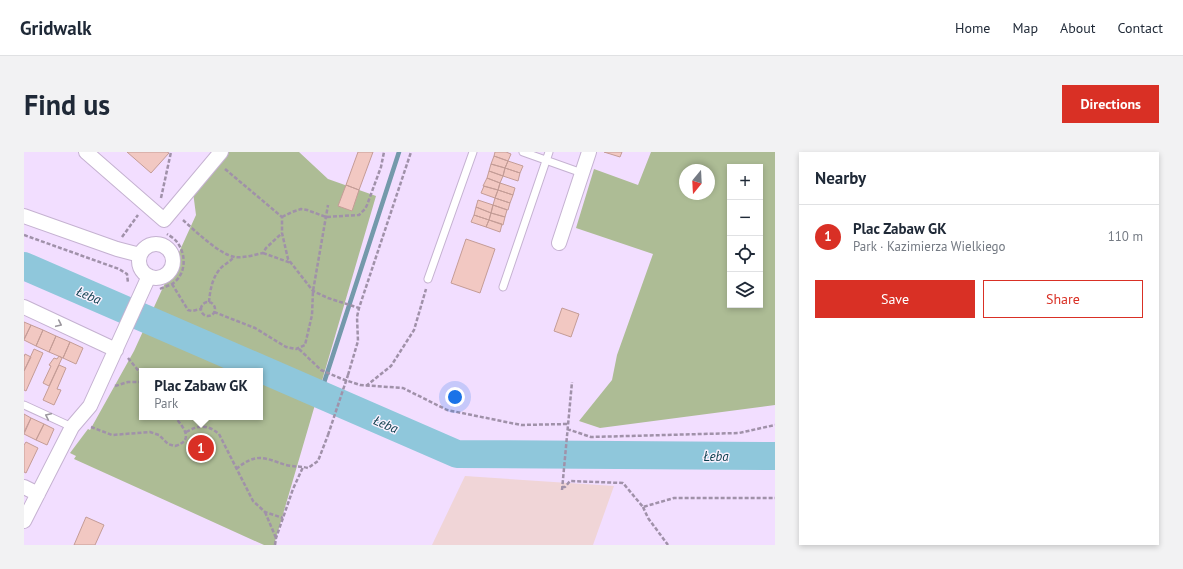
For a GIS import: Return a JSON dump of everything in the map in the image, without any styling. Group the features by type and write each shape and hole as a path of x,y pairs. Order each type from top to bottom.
{"street":[{"path":"86,152 153,205 164,220 218,156"},
{"path":"559,243 589,152"},
{"path":"24,216 117,249 140,255"},
{"path":"150,245 163,245 172,255 172,268 168,274 162,277 155,278 149,276 142,271 139,263 140,255 144,249 150,245"},
{"path":"24,521 72,427 90,406 120,352 123,334 149,276"},
{"path":"24,307 120,352"},
{"path":"24,487 38,494"}],"lane":[{"path":"428,279 473,152"},
{"path":"524,152 582,173"},
{"path":"503,287 549,152"},
{"path":"24,405 72,427"}],"path":[{"path":"111,266 121,237 153,205 172,152"},
{"path":"282,217 301,209 326,218 354,217 362,214 369,200 381,167 384,152"},
{"path":"236,469 248,460 259,458 269,459 291,466 308,468 318,461 348,375 358,341 357,317 359,308 411,152"},
{"path":"218,156 282,217 282,233 288,259 313,291 328,298 359,308"},
{"path":"209,302 204,303 202,309 203,313 207,315 214,312 255,328 286,347 292,349 299,349 303,347 306,342 312,308 313,291 328,205"},
{"path":"173,210 205,239 228,254 234,256 263,253 291,263"},
{"path":"156,293 172,284 181,273 184,262 183,255 177,242 165,232"},
{"path":"263,253 266,248 282,233"},
{"path":"24,235 119,269 127,274 129,282 127,287"},
{"path":"209,302 211,288 219,270 232,260 234,256"},
{"path":"366,386 391,366 414,330 428,279"},
{"path":"172,284 188,310 192,311 202,309"},
{"path":"209,302 214,306 214,312"},
{"path":"299,349 324,371 342,379 366,386 404,388 447,410 521,425 568,424"},
{"path":"120,352 139,372"},
{"path":"111,386 118,386 128,382 139,382"},
{"path":"572,382 562,488 565,487 570,481 623,483 643,507 648,518 668,545"},
{"path":"87,426 112,435 150,432 159,435 168,444 175,446 184,442 186,435 186,432 177,420"},
{"path":"567,429 591,438 739,433 775,426"},
{"path":"186,432 195,427 207,427 213,429 219,434 254,501 265,512 276,538"},
{"path":"275,545 293,489 303,467"},
{"path":"643,507 674,498 775,498"},
{"path":"265,512 283,518"}],"shaded area":[{"path":"465,476 614,486 593,545 432,545"}],"green space":[{"path":"228,152 299,152 328,179 376,196 274,545 264,545 74,459 76,456 70,453 88,429 90,430 134,351 196,215 193,192"},
{"path":"651,152 775,152 775,405 600,428 579,421 612,380 617,355 653,254 576,228 594,169 638,185"}],"building":[{"path":"127,152 167,152 169,153 151,173"},
{"path":"358,152 373,152 359,190 346,185"},
{"path":"495,152 506,152 511,154 508,161 494,156"},
{"path":"604,152 622,152 620,157"},
{"path":"494,156 508,161 505,168 491,164"},
{"path":"508,161 523,166 520,173 505,168"},
{"path":"491,164 505,168 503,176 489,171"},
{"path":"505,168 520,173 518,181 503,176"},
{"path":"489,171 503,176 500,183 487,178"},
{"path":"487,178 500,183 498,190 483,186"},
{"path":"500,183 515,188 513,195 498,190"},
{"path":"346,185 359,190 352,211 338,206"},
{"path":"484,186 498,190 495,198 481,193"},
{"path":"498,190 513,195 510,203 495,198"},
{"path":"495,198 510,203 508,210 493,205"},
{"path":"478,200 493,205 491,213 476,207"},
{"path":"493,205 507,210 505,217 491,213"},
{"path":"476,207 491,213 489,220 474,215"},
{"path":"491,213 505,217 503,225 489,220"},
{"path":"474,215 489,220 486,227 471,222"},
{"path":"489,220 502,224 500,232 486,227"},
{"path":"466,239 495,249 480,293 451,283"},
{"path":"562,308 579,314 571,337 554,331"},
{"path":"24,322 31,325 24,339"},
{"path":"31,325 43,330 36,346 24,340"},
{"path":"43,330 56,336 49,352 36,346"},
{"path":"56,336 70,342 63,358 49,352"},
{"path":"70,342 83,348 76,364 63,358"},
{"path":"34,349 43,353 26,391 24,390 24,371"},
{"path":"25,354 31,357 24,371 24,357"},
{"path":"59,356 62,358 49,386 43,383 51,366 49,365 54,358 57,359"},
{"path":"59,365 66,368 57,389 61,390 54,405 43,400"},
{"path":"24,414 31,418 24,432"},
{"path":"31,418 44,424 36,440 24,434"},
{"path":"44,424 54,429 47,445 36,440"},
{"path":"26,442 38,448 26,473 24,472 24,445"},
{"path":"86,517 104,525 95,545 74,545"}],"waterway":[{"path":"320,395 399,152"},
{"name":"Łeba","path":"24,266 259,368"},
{"name":"Łeba","path":"263,370 457,454 775,456"}],"place":[{"name":"Plac Zabaw GK","path":"201,448"}]}
